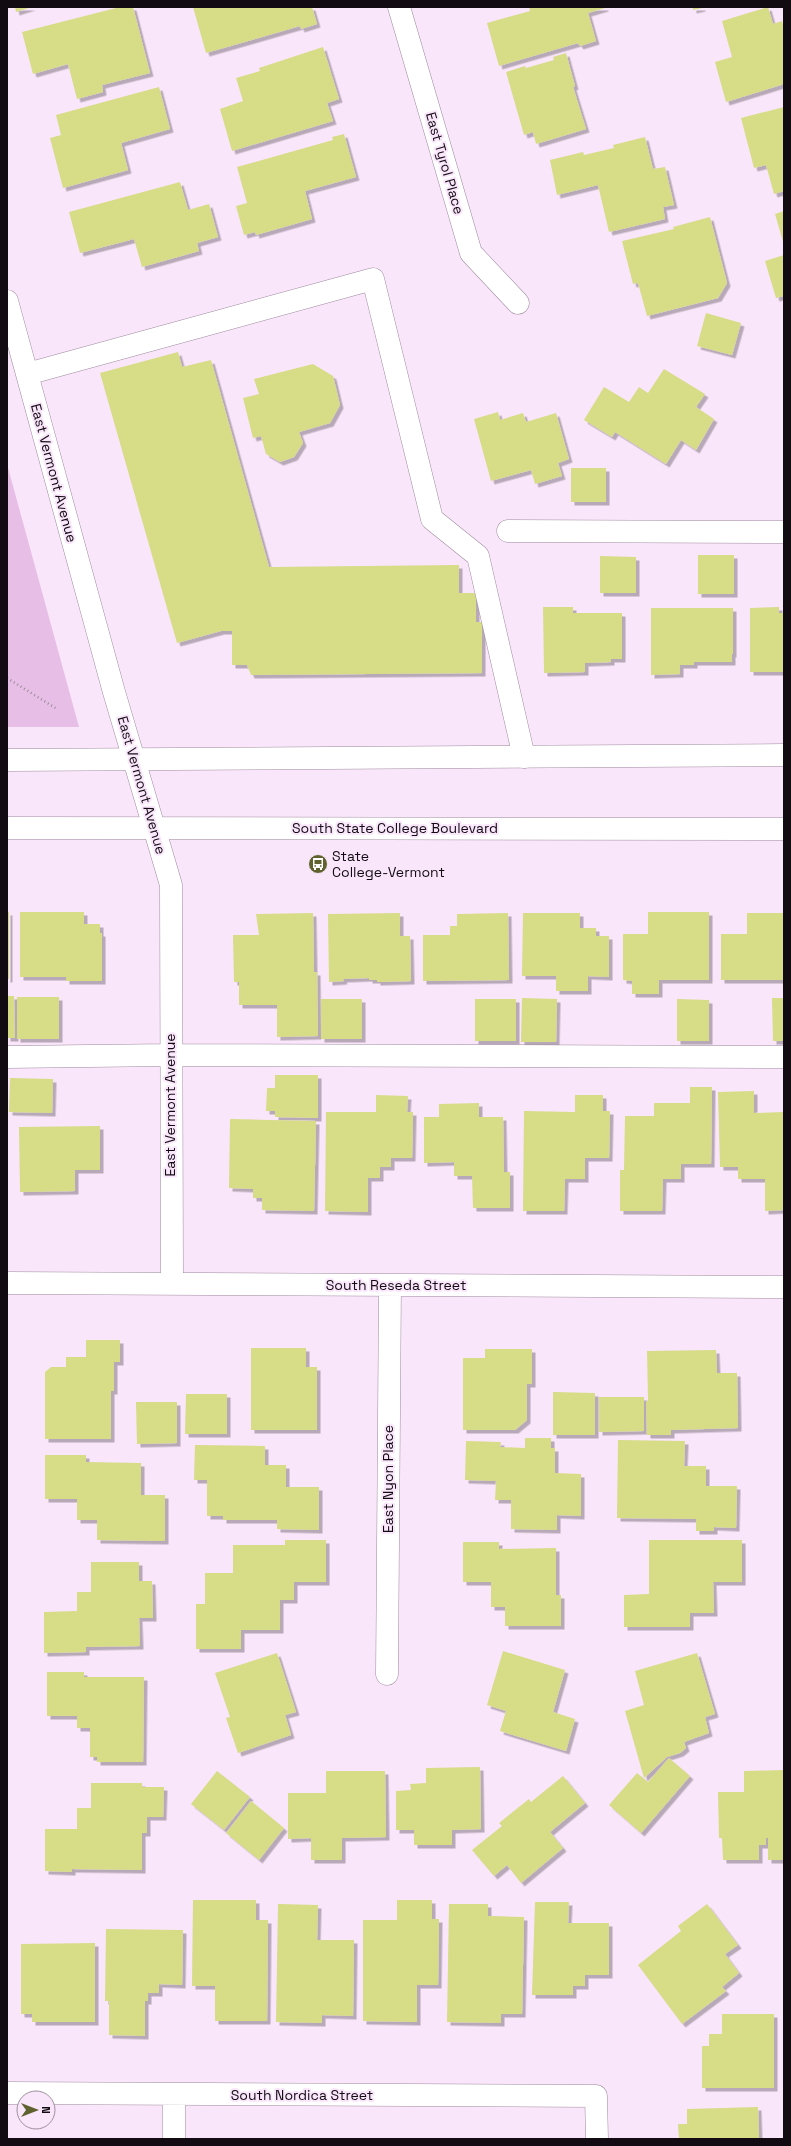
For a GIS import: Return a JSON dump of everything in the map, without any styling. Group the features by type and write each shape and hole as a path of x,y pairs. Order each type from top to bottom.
{"street":[{"name":"East Tyrol Place","path":"399,7 471,253 518,303"},
{"path":"27,374 373,279 432,519 478,556 524,757"},
{"name":"East Vermont Avenue","path":"7,301 133,760 170,885 172,1284"},
{"path":"508,532 784,532"},
{"path":"7,760 784,755"},
{"name":"South State College Boulevard","path":"7,828 784,829"},
{"path":"7,1057 170,1055 784,1057"},
{"name":"South Reseda Street","path":"7,1283 784,1287"},
{"name":"East Nyon Place","path":"387,1674 390,1285"},
{"name":"South Nordica Street","path":"7,2093 596,2096 596,2139"},
{"path":"174,2094 174,2139"}],"path":[{"path":"7,678 57,709"}],"shaded area":[{"path":"7,464 79,727 7,727"}],"building":[{"path":"15,7 32,7 16,12"},
{"path":"120,7 133,7 150,73 102,85 103,92 77,99 68,64 33,74 22,32"},
{"path":"193,7 312,7 317,24 301,29 300,26 206,53"},
{"path":"529,7 605,8 588,13 596,41 580,46 578,43 499,66 487,23 530,11"},
{"path":"693,7 702,7 702,8 693,10"},
{"path":"768,7 773,24 782,21 784,28 784,84 726,102 715,62 732,57 722,21"},
{"path":"323,47 339,99 327,103 333,121 232,151 220,109 243,101 236,78 260,71 259,68"},
{"path":"566,53 575,86 573,87 586,129 536,144 533,132 524,135 506,72 525,66 526,68 554,60 553,57"},
{"path":"159,87 170,129 121,143 128,170 63,188 50,138 61,135 56,115"},
{"path":"784,107 784,191 774,194 766,165 754,168 741,118"},
{"path":"344,134 356,177 305,191 312,219 256,235 255,232 244,235 236,206 247,203 237,167 333,140 332,137"},
{"path":"645,137 653,169 665,167 674,205 663,207 665,219 609,232 598,185 557,195 550,160 583,152 584,155 614,148 613,145"},
{"path":"180,182 188,210 209,204 218,237 197,243 199,251 142,267 134,239 80,253 69,212"},
{"path":"784,211 784,245 775,214"},
{"path":"710,217 727,283 718,298 647,316 638,283 633,284 622,241 674,229 673,227"},
{"path":"784,255 784,296 776,298 765,261"},
{"path":"706,313 741,323 732,355 697,346"},
{"path":"178,352 182,367 211,360 269,567 459,565 459,593 476,593 476,622 482,622 482,673 251,675 247,665 232,665 232,631 221,631 177,643 100,373"},
{"path":"313,364 333,376 340,405 330,423 299,432 303,443 294,457 280,462 266,454 261,436 253,438 243,398 259,394 254,379"},
{"path":"664,369 705,394 696,407 714,419 696,450 681,440 666,464 615,432 612,437 584,420 604,387 629,402 639,387 648,393"},
{"path":"498,412 500,420 523,413 526,422 556,413 569,459 558,463 562,476 535,484 531,470 491,481 474,419"},
{"path":"571,468 606,468 606,502 571,502"},
{"path":"698,555 734,555 734,594 698,594"},
{"path":"600,556 636,557 636,593 600,593"},
{"path":"543,607 573,607 573,613 622,613 622,659 611,659 611,662 585,663 585,672 544,673"},
{"path":"779,607 779,613 784,613 784,672 750,672 750,608"},
{"path":"651,608 733,608 732,662 694,662 694,665 680,665 680,674 651,675"},
{"path":"7,912 9,912 9,979 7,979"},
{"path":"20,912 84,912 84,924 100,924 100,933 102,933 102,981 66,981 66,977 20,977"},
{"path":"648,912 709,912 709,980 659,980 659,994 632,994 632,981 623,980 623,934 648,934"},
{"path":"313,913 314,972 317,972 318,1036 277,1037 277,1005 239,1005 239,982 234,982 233,935 259,935 256,914"},
{"path":"400,913 400,936 410,936 411,981 377,982 377,980 369,980 369,978 343,979 344,981 329,982 328,914"},
{"path":"508,913 509,980 423,981 423,935 450,935 450,926 457,926 457,914"},
{"path":"523,913 580,913 580,928 596,928 596,936 609,936 609,977 588,976 588,991 556,991 556,976 522,976"},
{"path":"747,913 784,913 784,980 721,980 721,934 747,934"},
{"path":"7,996 14,996 15,1038 7,1038"},
{"path":"17,997 59,997 59,1039 17,1039"},
{"path":"522,998 557,999 556,1042 521,1042"},
{"path":"772,998 784,998 784,1041 773,1041"},
{"path":"321,999 362,999 362,1039 321,1039"},
{"path":"475,999 516,999 516,1041 475,1041"},
{"path":"677,999 709,1000 709,1041 677,1041"},
{"path":"275,1075 318,1075 318,1118 275,1117 275,1111 266,1111 267,1088 275,1088"},
{"path":"10,1078 53,1079 52,1113 9,1112"},
{"path":"690,1087 712,1087 711,1164 681,1164 681,1179 663,1179 662,1211 620,1211 620,1170 624,1170 625,1116 654,1116 654,1103 690,1103"},
{"path":"754,1091 754,1113 784,1112 784,1210 765,1211 765,1179 738,1179 738,1167 720,1167 718,1092"},
{"path":"376,1095 408,1096 407,1112 413,1112 412,1158 391,1158 391,1167 380,1167 380,1178 368,1178 368,1212 325,1211 326,1112 376,1112"},
{"path":"575,1095 603,1095 603,1111 610,1111 609,1158 585,1158 585,1179 565,1179 564,1211 523,1211 524,1111 575,1112"},
{"path":"479,1103 479,1117 503,1117 504,1172 510,1172 510,1208 473,1208 472,1176 454,1176 454,1162 424,1163 424,1117 439,1117 439,1104"},
{"path":"230,1119 316,1121 314,1211 262,1210 262,1198 253,1198 253,1189 229,1188"},
{"path":"100,1126 100,1170 75,1170 75,1191 20,1192 19,1127"},
{"path":"86,1340 120,1340 120,1362 114,1362 114,1391 111,1391 111,1439 45,1439 45,1372 51,1367 66,1367 66,1357 86,1357"},
{"path":"251,1348 306,1348 306,1367 317,1367 317,1430 251,1430"},
{"path":"485,1349 532,1349 532,1384 527,1384 527,1420 515,1430 463,1430 463,1358 485,1358"},
{"path":"716,1350 717,1373 737,1373 738,1428 671,1430 671,1435 647,1435 647,1351"},
{"path":"553,1392 595,1393 595,1435 553,1435"},
{"path":"186,1394 227,1394 227,1434 185,1434"},
{"path":"599,1397 644,1397 644,1431 599,1432"},
{"path":"136,1402 177,1402 177,1443 137,1444"},
{"path":"525,1438 551,1438 551,1448 555,1448 555,1473 581,1474 581,1516 557,1515 557,1530 511,1529 511,1500 495,1500 496,1481 465,1480 466,1441 501,1442 500,1447 525,1448"},
{"path":"618,1440 685,1441 684,1466 706,1466 706,1486 737,1486 736,1528 714,1527 714,1531 696,1531 696,1519 617,1518"},
{"path":"195,1445 265,1446 265,1465 286,1465 286,1487 319,1487 319,1530 277,1529 277,1520 223,1520 223,1516 207,1516 207,1480 194,1480"},
{"path":"45,1455 86,1455 86,1462 141,1463 141,1495 165,1495 165,1541 97,1540 97,1520 77,1520 77,1499 45,1499"},
{"path":"285,1540 326,1540 326,1582 294,1582 294,1600 280,1600 280,1630 241,1630 241,1649 196,1649 196,1604 205,1604 205,1573 233,1573 233,1545 285,1545"},
{"path":"649,1540 742,1540 742,1582 713,1582 714,1613 690,1613 690,1627 624,1627 624,1595 649,1594"},
{"path":"463,1542 499,1542 499,1549 556,1548 556,1595 561,1595 561,1626 505,1626 505,1607 491,1607 491,1582 463,1582"},
{"path":"91,1562 139,1562 139,1581 152,1581 153,1618 139,1618 140,1646 86,1647 86,1652 44,1653 44,1612 77,1611 77,1592 91,1592"},
{"path":"503,1651 565,1670 553,1712 575,1719 566,1751 500,1731 506,1711 487,1705"},
{"path":"277,1653 296,1712 285,1715 291,1735 238,1753 226,1718 230,1717 215,1673"},
{"path":"697,1653 715,1714 705,1717 709,1733 684,1742 686,1748 680,1753 667,1757 644,1778 625,1711 644,1705 635,1671"},
{"path":"47,1672 84,1672 84,1677 144,1677 143,1762 97,1762 97,1757 90,1757 90,1728 77,1728 77,1716 47,1716"},
{"path":"669,1758 690,1776 641,1833 609,1805 637,1773 648,1782"},
{"path":"480,1767 481,1829 452,1830 452,1845 414,1845 414,1830 396,1830 396,1791 411,1790 410,1784 426,1783 426,1768"},
{"path":"784,1770 784,1860 768,1860 768,1838 766,1838 766,1845 759,1845 759,1860 723,1860 722,1838 719,1838 718,1792 744,1792 744,1771"},
{"path":"217,1771 250,1797 224,1830 191,1804"},
{"path":"326,1771 385,1771 386,1837 342,1838 342,1860 311,1860 311,1838 288,1839 288,1793 326,1793"},
{"path":"563,1776 585,1803 550,1832 563,1848 521,1883 507,1865 494,1876 472,1850 502,1826 499,1823 529,1799 531,1802"},
{"path":"91,1783 142,1783 142,1787 164,1787 163,1817 147,1817 147,1833 142,1833 142,1870 72,1869 72,1872 45,1871 45,1829 77,1829 77,1808 91,1808"},
{"path":"251,1801 284,1828 259,1860 226,1833"},
{"path":"193,1900 256,1900 256,1920 268,1920 267,2021 215,2021 215,1986 192,1986"},
{"path":"397,1900 432,1900 432,1919 439,1919 438,1985 417,1985 417,2022 363,2021 363,1920 397,1920"},
{"path":"535,1902 569,1902 568,1923 609,1923 609,1975 585,1975 585,1986 573,1986 573,1995 532,1995"},
{"path":"278,1904 318,1905 317,1940 354,1940 353,2016 322,2015 322,2023 276,2022"},
{"path":"449,1904 488,1904 488,1916 524,1917 522,2014 501,2014 501,2023 447,2022"},
{"path":"707,1904 738,1945 725,1954 739,1973 722,1987 726,1991 682,2024 638,1965 681,1931 678,1926"},
{"path":"106,1929 183,1930 182,1985 159,1984 159,1993 148,1993 148,2001 145,2001 145,2036 109,2035 109,2001 105,2001"},
{"path":"95,1943 95,2022 32,2022 32,2014 21,2014 21,1944"},
{"path":"722,2014 774,2014 774,2088 702,2088 702,2046 709,2046 709,2034 722,2034"},
{"path":"758,2107 759,2139 679,2139 678,2124 687,2124 687,2109"}],"place":[{"name":"State College-Vermont","path":"318,864"}]}
